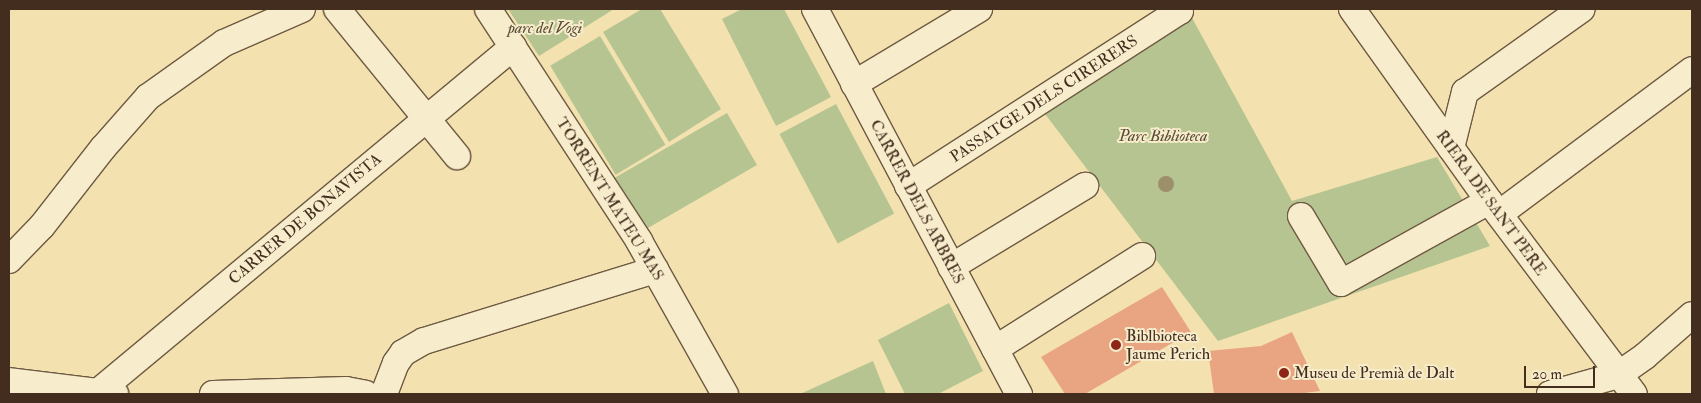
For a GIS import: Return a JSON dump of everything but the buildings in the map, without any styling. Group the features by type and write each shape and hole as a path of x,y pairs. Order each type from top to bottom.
{"street":[{"path":"9,260 42,226 103,148 148,97 224,44 302,9"},
{"path":"337,9 457,156"},
{"name":"TORRENT MATEU MAS","path":"488,9 655,270 725,394"},
{"name":"CARRER DELS ARBRES","path":"815,9 1019,394"},
{"path":"854,84 979,9"},
{"name":"RIERA DE SANT PERE","path":"1352,9 1494,208 1626,384"},
{"path":"1451,148 1465,92 1582,9"},
{"name":"PASSATGE DELS CIRERERS","path":"908,186 1179,10"},
{"name":"CARRER DE BONAVISTA","path":"108,393 426,118 513,47"},
{"path":"1301,216 1341,283 1494,208 1692,70"},
{"path":"952,267 1085,186"},
{"path":"995,349 1142,256"},
{"path":"384,394 396,363 404,353 424,341 655,270"},
{"path":"1550,394 1626,384 1645,356 1692,315"},
{"path":"9,381 108,393"},
{"path":"212,394 346,390 366,394"}],"green space":[{"name":"parc del Vogi","path":"508,9 614,9 539,56"},
{"path":"642,9 660,9 721,109 669,142 603,32"},
{"path":"742,9 784,9 831,97 776,126 722,19"},
{"name":"Parc Biblioteca","path":"1191,16 1292,201 1437,157 1490,246 1218,341 1042,110"},
{"path":"600,36 665,145 616,175 550,66"},
{"path":"836,104 894,213 838,244 779,134"},
{"path":"727,113 757,165 644,230 614,178"},
{"path":"949,303 983,371 938,394 905,394 878,340"},
{"path":"873,361 886,394 800,394"}],"place":[{"name":"Biblbioteca Jaume Perich","path":"1116,345"},
{"name":"Museu de Premià de Dalt","path":"1284,373"}]}
